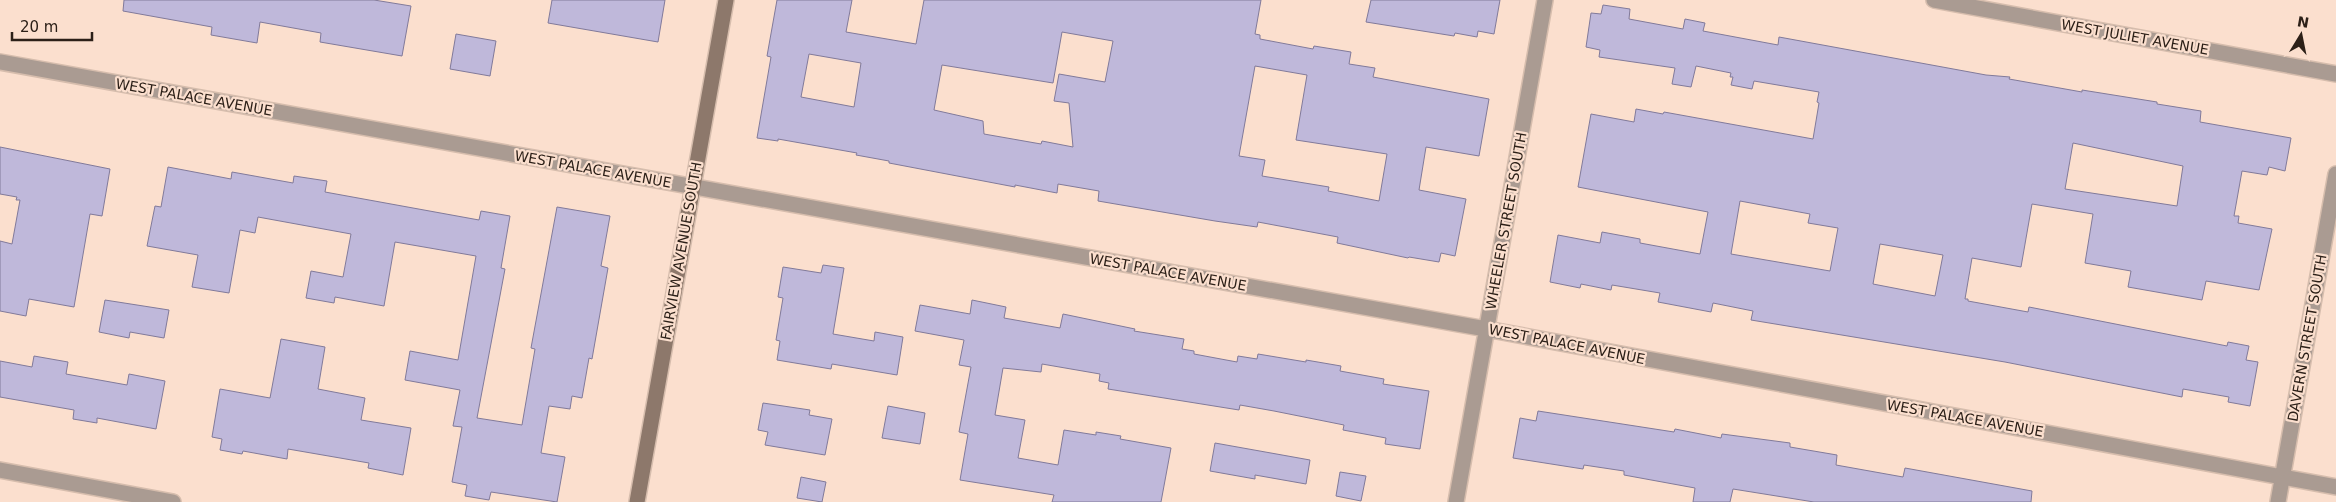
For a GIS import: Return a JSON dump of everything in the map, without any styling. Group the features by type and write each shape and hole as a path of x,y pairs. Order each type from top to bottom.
{"street":[{"name":"FAIRVIEW AVENUE SOUTH","path":"637,502 726,0"},
{"name":"WHEELER STREET SOUTH","path":"1456,502 1545,0"},
{"name":"WEST JULIET AVENUE","path":"1934,0 2336,74"},
{"name":"WEST PALACE AVENUE","path":"0,62 1486,329 2336,486"},
{"name":"DAVERN STREET SOUTH","path":"2278,502 2336,174"},
{"path":"0,470 173,502"}],"building":[{"path":"124,0 374,0 411,6 402,56 320,42 321,33 260,22 257,43 211,35 212,27 123,11"},
{"path":"552,0 665,0 658,42 548,23"},
{"path":"777,0 852,0 846,32 916,44 924,0 1261,0 1255,34 1260,35 1260,39 1313,49 1314,46 1351,52 1349,64 1375,68 1373,77 1489,99 1479,156 1426,147 1419,190 1466,199 1455,256 1441,253 1439,262 1408,258 1337,243 1338,237 1258,222 1257,227 1098,201 1099,191 1058,184 1057,193 1015,185 1015,187 889,163 889,161 856,155 857,153 778,139 778,141 757,138 771,57 767,56","holes":["1062,32 1113,41 1105,82 1059,74 1054,101 1069,103 1073,147 1042,141 1041,144 984,134 983,121 934,110 942,65 1053,83","809,54 861,63 854,107 801,97","1255,66 1307,75 1296,140 1387,154 1379,201 1328,191 1329,187 1262,176 1265,160 1239,156"]},
{"path":"1371,0 1500,0 1494,34 1478,31 1477,37 1455,33 1454,36 1366,22"},
{"path":"1603,5 1630,9 1629,19 1683,29 1685,19 1705,23 1703,31 1778,45 1779,37 1986,75 2010,77 2009,79 2082,92 2082,90 2157,102 2157,104 2201,111 2200,122 2291,138 2285,171 2269,167 2267,175 2242,171 2234,216 2239,216 2238,223 2272,229 2259,290 2206,281 2202,300 2128,287 2131,271 2085,263 2093,214 2032,204 2021,267 1972,258 1965,299 2028,312 2029,307 2227,346 2228,342 2249,346 2246,360 2258,362 2250,406 2228,402 2229,397 2183,389 2182,397 2005,362 1751,320 1753,311 1713,303 1711,312 1658,302 1660,293 1612,285 1611,290 1581,284 1580,288 1550,282 1558,235 1600,243 1602,232 1640,239 1640,243 1700,254 1708,212 1578,187 1591,114 1634,122 1636,109 1663,114 1664,112 1813,139 1819,92 1754,81 1752,89 1731,85 1733,77 1730,77 1731,73 1696,66 1691,87 1672,84 1675,68 1599,57 1600,50 1586,47 1591,13 1601,14","holes":["2073,143 2183,166 2177,206 2065,189","1740,201 1810,214 1808,223 1838,228 1830,271 1731,254","1880,244 1943,255 1935,296 1873,284"]},
{"path":"456,34 496,41 490,76 450,69"},
{"path":"0,147 110,169 102,216 90,214 74,307 29,299 26,316 0,311 0,241 12,244 20,200 16,200 17,197 0,194"},
{"path":"168,167 231,179 232,172 293,183 294,176 327,181 325,192 479,220 481,211 510,216 501,268 505,269 477,418 522,425 535,349 531,348 557,207 610,216 601,266 608,268 592,359 589,358 582,398 572,396 570,409 549,406 541,453 565,457 557,502 491,492 489,500 465,496 467,485 452,482 462,427 453,426 460,390 405,380 410,351 458,360 476,256 395,242 384,306 335,297 334,303 306,298 311,271 343,277 351,234 258,217 255,233 240,230 229,293 192,287 198,255 147,246 155,206 161,207"},
{"path":"823,265 844,268 833,334 874,341 875,332 903,337 897,375 832,364 831,369 777,360 780,341 776,340 783,298 778,297 783,267 821,273"},
{"path":"105,300 169,310 164,338 130,332 129,338 99,332"},
{"path":"972,300 1006,307 1004,318 1060,328 1063,314 1135,329 1134,331 1184,339 1182,349 1194,351 1194,354 1237,362 1238,356 1257,359 1258,354 1306,362 1306,360 1341,366 1340,371 1384,379 1383,384 1429,391 1420,449 1385,444 1386,438 1343,430 1344,425 1274,411 1240,405 1239,410 1108,389 1109,383 1099,381 1100,374 1042,364 1041,372 1003,368 995,415 1025,420 1018,458 1058,465 1064,430 1096,435 1096,432 1121,436 1120,439 1171,448 1161,502 1052,502 1054,495 960,480 968,434 959,432 971,367 959,365 964,340 915,331 920,305 970,314"},
{"path":"281,339 325,347 318,389 365,398 361,420 411,428 403,475 368,468 369,463 288,449 287,459 243,451 242,454 220,450 222,439 212,437 220,389 270,398"},
{"path":"34,356 68,362 66,374 127,385 129,374 165,381 156,429 97,418 97,423 73,419 74,410 0,397 0,361 32,367"},
{"path":"763,403 810,410 809,415 832,419 825,455 765,445 768,432 758,430"},
{"path":"888,406 925,413 920,444 882,438"},
{"path":"1538,411 1674,432 1675,429 1721,438 1722,434 1790,443 1790,447 1837,455 1836,465 1903,477 1905,468 2032,491 2031,502 1814,502 1733,489 1730,502 1693,502 1695,488 1624,475 1624,471 1584,465 1583,469 1513,458 1520,418 1536,421"},
{"path":"1215,443 1310,460 1306,484 1255,475 1255,479 1210,471"},
{"path":"1340,472 1366,476 1361,501 1336,496"},
{"path":"801,477 826,482 822,502 797,498"}]}
